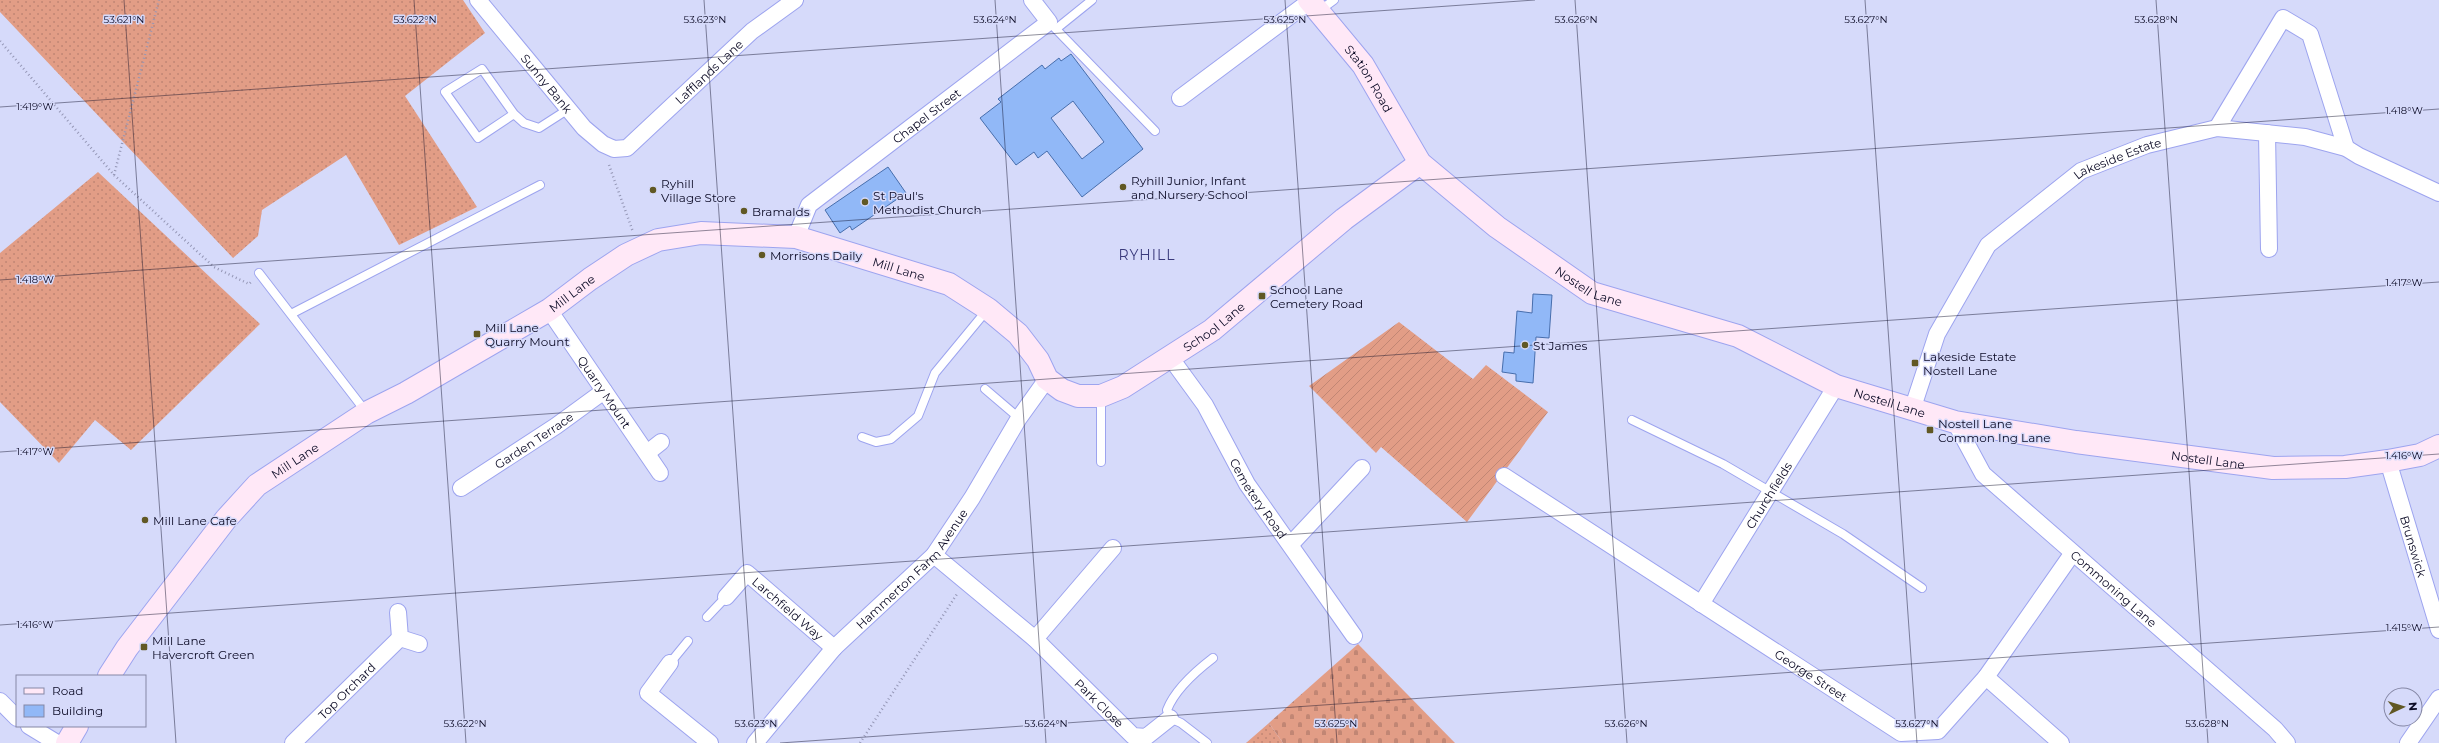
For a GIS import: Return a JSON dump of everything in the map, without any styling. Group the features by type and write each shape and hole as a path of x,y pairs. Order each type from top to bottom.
{"street":[{"name":"Sunny Bank","path":"478,0 567,110 603,144 614,149 627,148"},
{"name":"Lafflands Lane","path":"627,148 752,31 795,0"},
{"path":"1032,0 1052,25"},
{"path":"1180,98 1318,3"},
{"name":"Station Road","path":"1318,3 1363,65 1420,163"},
{"path":"2216,128 2283,18 2310,34 2346,148"},
{"name":"Chapel Street","path":"796,237 808,204 1052,25"},
{"name":"Lakeside Estate","path":"1912,410 1937,334 1988,245 2081,171 2147,145 2216,128 2304,137 2346,148 2359,156 2439,193"},
{"path":"2266,133 2269,249"},
{"name":"School Lane","path":"1047,379 1062,390 1078,396 1101,396 1123,387 1212,330 1344,219 1420,163"},
{"name":"Nostell Lane","path":"1420,163 1498,227 1592,293 1738,336 1836,386 1955,422 2076,442 2273,468 2345,467 2388,462 2420,455 2439,446"},
{"name":"Mill Lane","path":"110,675 127,648 212,536 258,485 366,413 406,393 549,310 590,279 639,249 658,240 700,233 796,237 949,284 988,309 1018,334 1038,360 1047,379"},
{"name":"Quarry Mount","path":"549,310 660,473"},
{"name":"Cemetery Road","path":"1170,357 1205,405 1247,484 1291,544 1354,636"},
{"name":"Hammerton Farm Avenue","path":"756,743 834,648 934,555 972,498 1018,418 1047,379"},
{"name":"Churchfields","path":"1702,604 1836,386"},
{"name":"Garden Terrace","path":"461,488 556,426 604,391"},
{"name":"Commoning Lane","path":"1955,422 1983,474 2072,554 2275,729 2287,743"},
{"path":"647,453 661,442"},
{"name":"Brunswick","path":"2388,462 2439,630"},
{"path":"1291,544 1362,468"},
{"name":"George Street","path":"1504,476 1901,733 1938,731 1986,678 2072,554"},
{"path":"1035,639 1113,548"},
{"name":"Park Close","path":"934,555 1035,639 1133,736 1146,737 1170,718"},
{"name":"Larchfield Way","path":"726,597 747,573 834,648"},
{"path":"398,612 400,638 419,644"},
{"name":"Top Orchard","path":"293,743 400,638"},
{"path":"670,663 648,693 710,743"},
{"path":"1986,678 2061,743"},
{"path":"2408,743 2439,698"},
{"path":"0,702 16,717"},
{"path":"31,727 57,743"},
{"path":"67,743 76,727"}],"lane":[{"path":"1092,0 1052,25 1155,131"},
{"path":"514,114 478,138 445,92 482,69 514,114 524,124 539,128 567,110"},
{"path":"290,314 540,185"},
{"path":"260,273 366,413"},
{"path":"862,437 876,442 891,439 918,416 929,384 946,358 988,309"},
{"path":"985,389 1018,418"},
{"path":"1101,396 1101,462"},
{"path":"1632,420 1723,464 1771,494 1843,534 1922,588"},
{"path":"707,617 726,597"},
{"path":"670,663 688,641"},
{"path":"1207,743 1181,723 1170,718 1167,710 1170,703 1196,671 1213,658"}],"path":[{"path":"114,175 159,0"},
{"path":"0,41 114,175 214,267 249,284 260,273"},
{"path":"606,158 639,249"},
{"path":"860,743 965,581"}],"green space":[{"path":"0,0 463,0 485,33 405,96 477,207 399,245 346,155 262,210 258,236 233,258 0,12"},
{"path":"98,172 260,324 131,450 95,420 59,463 0,402 0,253"},
{"path":"1399,322 1473,379 1486,365 1548,412 1467,522 1381,447 1376,453 1309,386"},
{"path":"1358,644 1455,743 1283,743 1269,723"},
{"path":"1269,723 1283,743 1246,743"}],"building":[{"path":"1071,54 1143,149 1082,197 1047,151 1038,158 1034,152 1016,165 980,118 1001,102 998,99 1042,65 1045,69 1059,58 1061,61","holes":["1073,101 1104,142 1082,159 1051,118"]},
{"name":"St Paul's Methodist Church","path":"888,167 906,193 852,230 850,226 840,233 825,210"},
{"name":"St James","path":"1533,294 1552,295 1549,338 1536,337 1533,383 1516,381 1516,374 1502,372 1504,352 1514,353 1517,311 1532,313"}],"place":[{"name":"Ryhill Junior, Infant and Nursery School","path":"1123,187"},
{"name":"Ryhill Village Store","path":"653,190"},
{"name":"St Paul's Methodist Church","path":"865,202"},
{"name":"Bramalds","path":"744,211"},
{"name":"Morrisons Daily","path":"762,255"},
{"name":"School Lane Cemetery Road","path":"1262,296"},
{"name":"Mill Lane Quarry Mount","path":"477,334"},
{"name":"St James","path":"1525,345"},
{"name":"Lakeside Estate Nostell Lane","path":"1915,363"},
{"name":"Nostell Lane Common Ing Lane","path":"1930,430"},
{"name":"Mill Lane Cafe","path":"145,520"},
{"name":"Mill Lane Havercroft Green","path":"144,647"}],"district":[{"name":"RYHILL","path":"1147,255"}]}
